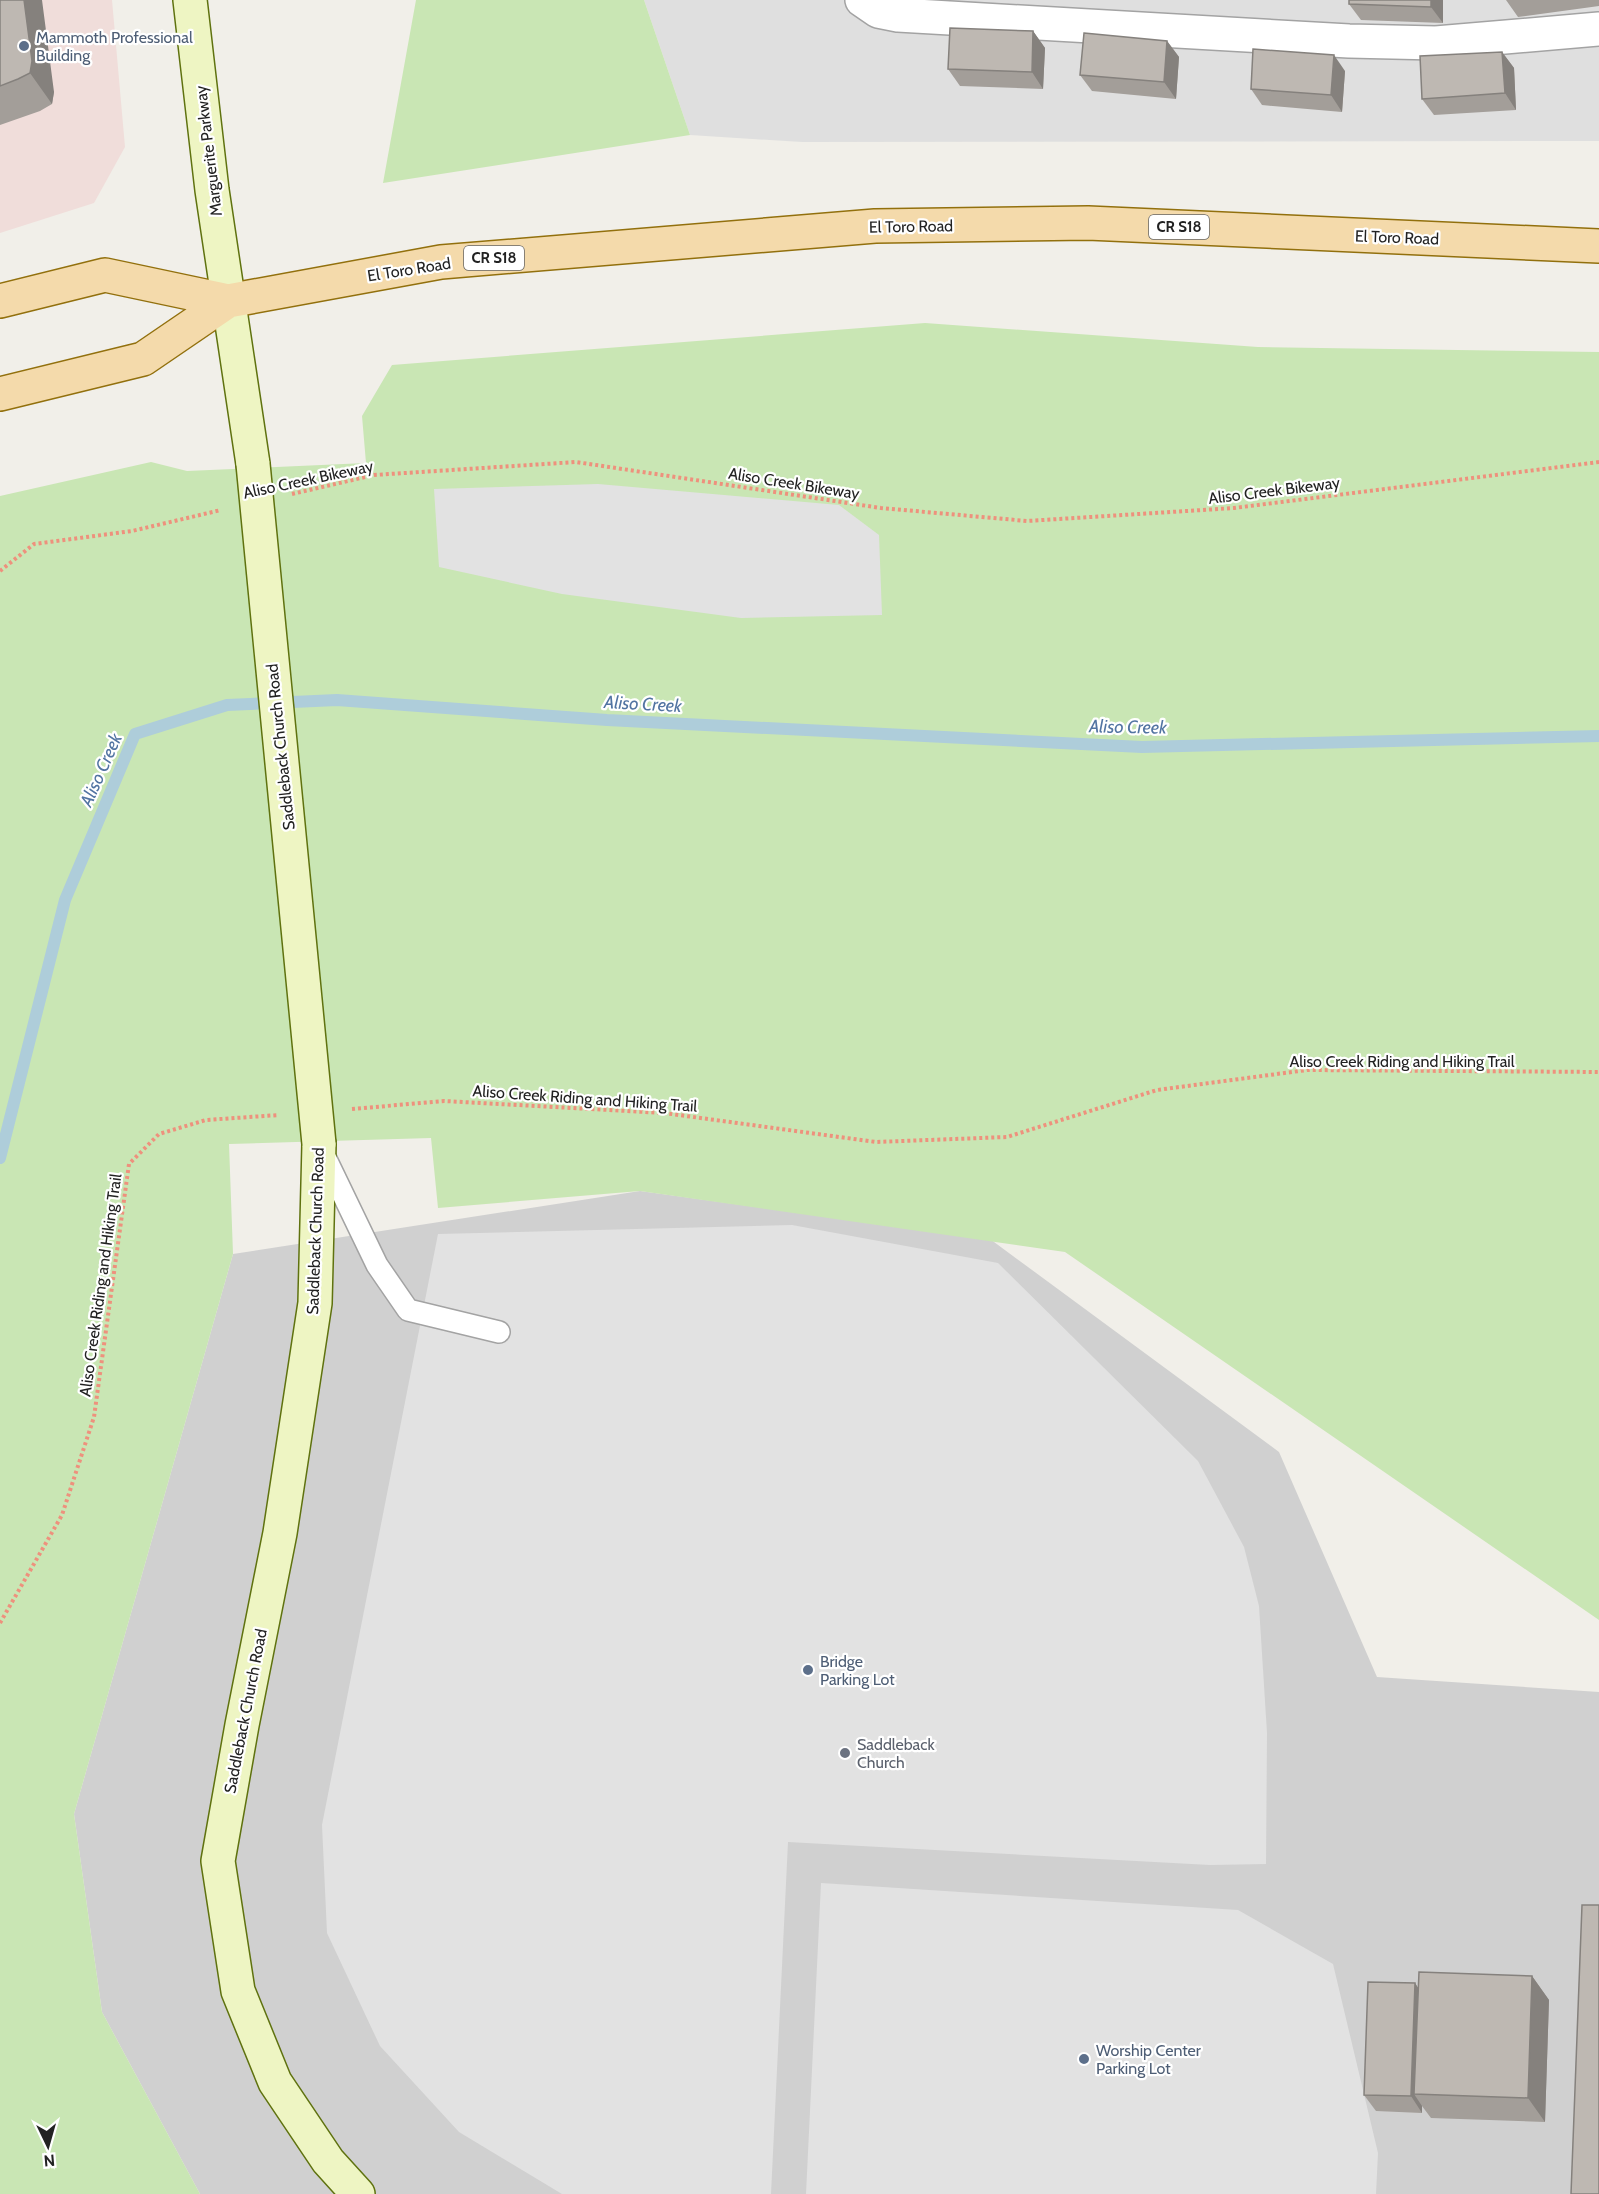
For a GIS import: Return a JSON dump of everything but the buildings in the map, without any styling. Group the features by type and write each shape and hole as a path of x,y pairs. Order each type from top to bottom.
{"main road":[{"name":"Marguerite Parkway","path":"190,0 212,190 228,301"},
{"name":"El Toro Road","path":"0,301 105,275 228,301 441,262 875,226 1088,224 1599,246"},
{"name":"El Toro Road","path":"0,394 143,358 228,301"},
{"name":"Saddleback Church Road","path":"228,301 253,464 319,1144 315,1302 280,1533 218,1861 238,1991 275,2082 328,2161 358,2194"}],"street":[{"path":"862,0 878,11 898,15 1349,41 1436,43 1599,29"}],"lane":[{"path":"319,1144 377,1265 408,1310 499,1332"}],"path":[{"name":"Aliso Creek Bikeway","path":"282,496 374,475 576,462 881,508 1027,521 1234,508 1599,462"},
{"name":"Aliso Creek Bikeway","path":"0,571 34,544 132,531 224,509"},
{"name":"Aliso Creek Riding and Hiking Trail","path":"349,1109 444,1101 664,1113 864,1140 888,1141 1007,1137 1157,1090 1307,1070 1599,1072"},
{"name":"Aliso Creek Riding and Hiking Trail","path":"0,1623 62,1515 94,1417 129,1164 159,1134 206,1120 290,1114"}],"shaded area":[{"path":"0,0 112,0 125,147 94,203 0,233"},
{"path":"644,0 1599,0 1599,141 802,142 690,135"},
{"path":"598,484 839,505 879,535 882,615 741,618 562,594 439,567 434,489"},
{"name":"Saddleback Church","path":"640,1191 990,1239 1279,1452 1377,1677 1599,1692 1599,2194 200,2194 102,2012 74,1814 233,1254"},
{"name":"Bridge Parking Lot","path":"792,1225 998,1263 1198,1461 1244,1547 1259,1606 1267,1733 1266,1864 1210,1865 788,1842 771,2194 562,2194 459,2132 380,2046 327,1933 322,1825 438,1234"},
{"name":"Worship Center Parking Lot","path":"821,1883 1238,1910 1333,1964 1378,2153 1376,2194 806,2194"}],"green space":[{"path":"416,0 644,0 690,135 383,183"},
{"path":"925,323 1258,347 1599,352 1599,1620 1065,1252 640,1191 438,1208 431,1138 229,1144 233,1254 74,1814 102,2012 200,2194 0,2194 0,496 151,462 187,471 366,463 362,416 392,365"}],"waterway":[{"name":"Aliso Creek","path":"0,1158 65,900 135,734 227,705 337,700 607,720 1142,747 1599,736"}],"place":[{"name":"Mammoth Professional Building","path":"24,46"},
{"name":"Bridge Parking Lot","path":"808,1670"},
{"name":"Saddleback Church","path":"845,1753"},
{"name":"Worship Center Parking Lot","path":"1084,2059"}]}
